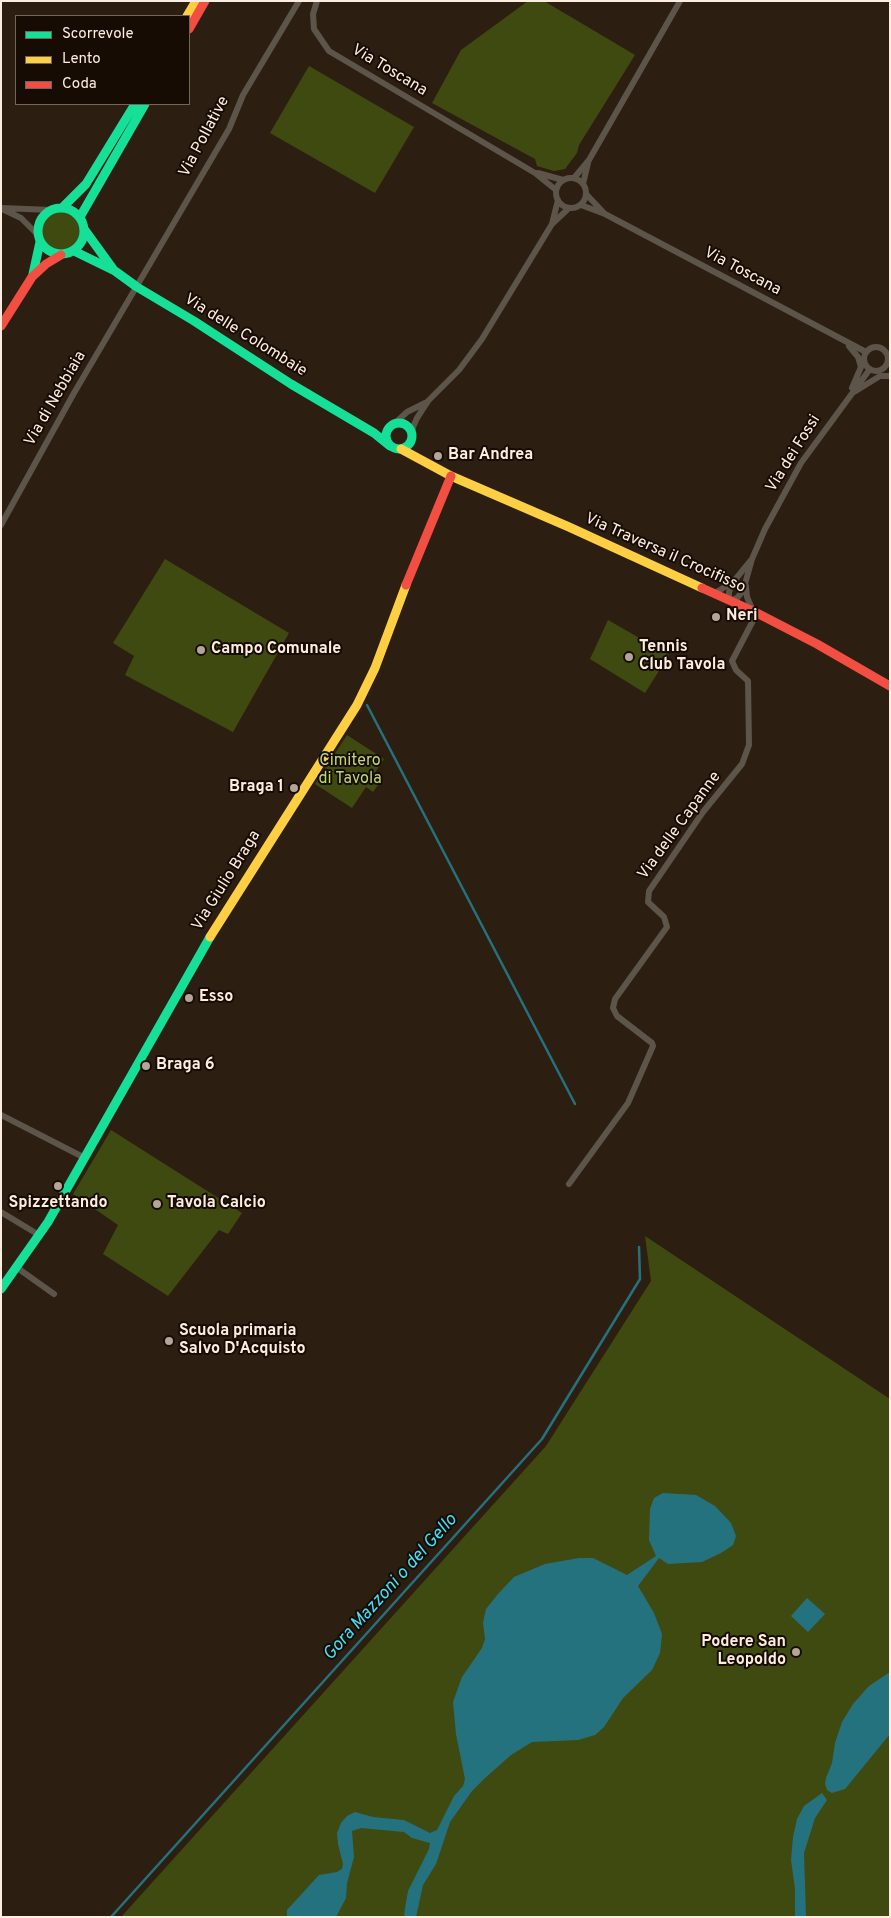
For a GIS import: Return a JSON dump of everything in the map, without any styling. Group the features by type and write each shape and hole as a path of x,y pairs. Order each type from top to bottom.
{"street":[{"path":"188,15 196,1"},
{"path":"190,27 205,1"},
{"name":"Via Pollative","path":"136,287 229,129 243,95 299,1"},
{"name":"Via Toscana","path":"317,1 314,14 314,29 329,51 535,173 556,190"},
{"path":"552,224 558,200 556,190 563,180 574,178 589,160 680,1"},
{"path":"62,208 86,184 134,105"},
{"path":"80,217 144,105"},
{"path":"428,401 408,412 392,425 386,435 390,446 401,449 412,439 413,427 428,401 459,370 482,339 552,224 569,208 581,204 586,194 583,184 589,160"},
{"name":"Via Toscana","path":"535,173 563,180"},
{"path":"574,178 583,184"},
{"name":"Via Toscana","path":"586,194 605,214"},
{"path":"558,200 569,208"},
{"name":"Via Toscana","path":"581,204 605,214 866,352"},
{"path":"1,208 52,210 62,208 73,211 80,217 84,229 82,241 74,251 61,255 46,264 32,277"},
{"path":"1,208 21,218 48,251 61,255"},
{"path":"1,326 32,277 38,260 41,220 52,210"},
{"name":"Via delle Colombaie","path":"84,229 115,271"},
{"name":"Via delle Colombaie","path":"74,251 115,271 136,287 374,433 390,446"},
{"name":"Via di Nebbiaia","path":"1,525 74,393 136,287"},
{"path":"844,342 858,357 861,367 849,396"},
{"path":"885,350 890,344"},
{"path":"875,347 885,350 889,359 888,367 880,370 870,369 864,359 866,352 875,347"},
{"name":"Via dei Fossi","path":"752,559 734,581 729,592 729,601 740,595 752,559 765,529 801,463 870,369"},
{"path":"849,396 880,376 890,376"},
{"name":"Via delle Colombaie","path":"360,425 381,428 392,425"},
{"path":"392,425 407,425 410,428 412,439"},
{"name":"Via Traversa il Crocifisso","path":"412,439 415,451 422,459"},
{"name":"Via Traversa il Crocifisso","path":"401,449 450,476 755,612 890,686"},
{"name":"Via Giulio Braga","path":"1,1289 39,1235 85,1158 196,960 357,705 375,668 450,476"},
{"name":"Via dei Fossi","path":"715,593 734,581"},
{"path":"745,584 747,597 755,612"},
{"name":"Via delle Capanne","path":"569,1184 628,1103 653,1046 652,1043 618,1016 613,1008 615,999 667,928 664,917 648,902 649,891 703,812 742,764 749,745 748,681 736,670 732,661 755,612"},
{"path":"1,1115 85,1158"},
{"path":"1,1212 39,1235"},
{"path":"16,1268 54,1294"}],"green space":[{"path":"528,1 544,1 635,55 579,145 577,153 565,169 554,171 537,166 535,159 432,103 461,50"},
{"path":"309,66 414,127 375,193 270,133"},
{"path":"61,212 74,218 80,231 74,244 61,250 48,244 42,231 48,218"},
{"name":"Campo Comunale","path":"165,559 289,633 233,732 125,675 134,656 113,643"},
{"name":"Tennis Club Tavola","path":"608,620 669,655 645,693 590,659"},
{"name":"Cimitero di Tavola","path":"347,735 384,759 370,780 378,785 373,792 366,787 352,808 315,784"},
{"name":"Tavola Calcio","path":"111,1130 242,1213 228,1234 219,1230 168,1296 103,1254 118,1225 73,1194"},
{"path":"645,1236 890,1399 890,1917 121,1917 546,1446 651,1281"}],"water":[{"path":"663,1493 696,1495 715,1506 731,1523 736,1536 733,1545 702,1562 668,1564 659,1558 638,1586 654,1613 662,1634 660,1653 652,1670 623,1698 604,1727 595,1735 578,1740 532,1742 511,1755 472,1791 450,1822 436,1864 423,1885 416,1917 404,1917 408,1891 429,1849 430,1843 412,1838 404,1832 361,1828 352,1831 354,1857 347,1883 346,1898 336,1917 287,1917 287,1910 319,1875 337,1872 342,1869 343,1864 337,1833 341,1823 347,1816 355,1812 373,1817 404,1820 430,1833 437,1830 454,1796 463,1786 465,1779 456,1734 453,1702 462,1677 482,1648 485,1639 483,1623 486,1609 498,1594 514,1577 545,1564 579,1558 593,1558 627,1575 656,1556 649,1540 650,1509 654,1498"},
{"path":"807,1598 825,1614 808,1632 791,1616"},
{"path":"890,1672 890,1734 845,1789 832,1793 827,1790 825,1784 842,1722 853,1704 869,1686"},
{"path":"822,1793 827,1800 815,1818 804,1853 806,1917 795,1917 795,1889 791,1860 793,1837 797,1819 804,1806"}],"waterway":[{"path":"367,705 575,1104"},
{"name":"Gora Mazzoni o del Gello","path":"111,1917 542,1439 640,1279 639,1247"}],"traffic: fast":[{"path":"62,208 86,184 134,105"},
{"path":"80,217 144,105"},
{"path":"56,208 66,208 80,218 84,231 80,244 74,250 66,254 56,254 42,244 38,236 38,226 48,212 56,208"},
{"path":"84,229 113,269"},
{"path":"33,274 40,242"},
{"path":"74,251 115,271 137,287 194,321 291,384 374,433 390,446"},
{"path":"399,423 408,427 412,436 408,445 399,449 390,445 386,436 390,427 399,423"},
{"path":"1,1289 48,1222 210,937"}],"traffic: slow":[{"path":"188,15 196,1"},
{"path":"401,449 451,476 569,527 702,588"},
{"path":"210,937 357,705 375,668 406,585"}],"traffic: jam":[{"path":"190,27 205,1"},
{"path":"1,326 32,277 46,264 61,255"},
{"path":"406,585 451,476"},
{"path":"702,588 753,611 817,644 890,686"}],"place":[{"name":"Bar Andrea","path":"438,456"},
{"name":"Neri","path":"716,617"},
{"name":"Campo Comunale","path":"201,650"},
{"name":"Tennis Club Tavola","path":"629,657"},
{"name":"Braga 1","path":"294,788"},
{"name":"Esso","path":"189,998"},
{"name":"Braga 6","path":"146,1066"},
{"name":"Spizzettando","path":"58,1186"},
{"name":"Tavola Calcio","path":"157,1204"},
{"name":"Scuola primaria Salvo D'Acquisto","path":"169,1341"},
{"name":"Podere San Leopoldo","path":"796,1652"}]}
